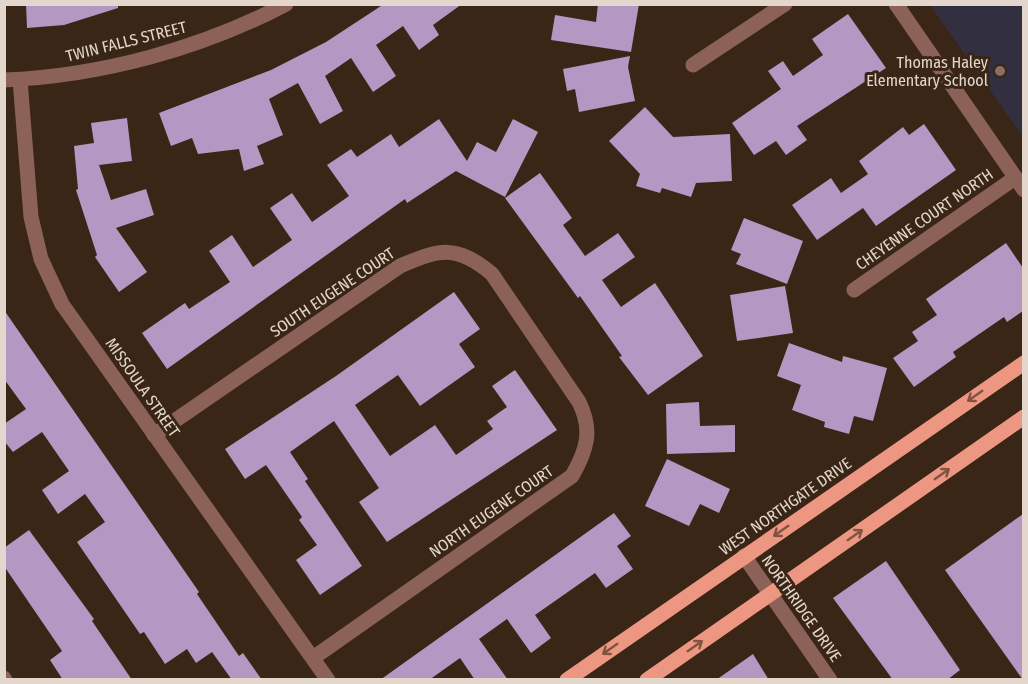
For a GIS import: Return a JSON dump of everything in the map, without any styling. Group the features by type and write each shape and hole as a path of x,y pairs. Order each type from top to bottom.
{"main road":[{"name":"WEST NORTHGATE DRIVE","path":"567,680 1023,363"},
{"path":"646,680 1023,417"}],"street":[{"name":"TWIN FALLS STREET","path":"12,80 77,74 186,46 286,4"},
{"path":"693,65 785,4"},
{"path":"896,4 1019,184"},
{"name":"MISSOULA STREET","path":"12,80 30,217 41,259 62,304 328,680"},
{"name":"CHEYENNE COURT NORTH","path":"854,290 1019,184"},
{"name":"SOUTH EUGENE COURT","path":"154,435 400,267 428,255 456,252 472,257 492,274 544,349"},
{"name":"NORTH EUGENE COURT","path":"313,658 572,476 584,455 589,437 586,416 544,349"},
{"name":"NORTHRIDGE DRIVE","path":"744,556 830,680"}],"shaded area":[{"name":"Thomas Haley Elementary School","path":"930,5 1023,5 1023,137"}],"building":[{"path":"26,4 118,4 118,8 64,25 27,28"},
{"path":"384,4 462,4 433,25 439,35 419,50 403,26 376,45 396,76 373,92 351,58 325,76 343,111 320,124 298,83 269,99 283,135 257,146 264,164 244,171 239,149 198,154 192,138 171,146 159,113 271,70 326,42"},
{"path":"598,4 639,4 631,52 551,40 555,15 596,22"},
{"path":"848,14 886,68 797,126 807,140 786,155 776,141 754,155 732,123 781,89 768,71 783,61 793,76 823,55 812,39"},
{"path":"630,56 628,67 635,101 579,112 575,89 567,91 563,69"},
{"path":"645,107 673,137 730,134 732,181 696,183 691,197 662,188 660,193 636,186 640,174 609,141"},
{"path":"127,118 132,161 99,165 111,200 146,189 154,215 116,228 147,272 119,292 95,257 97,255 76,190 78,189 74,146 94,143 91,123"},
{"path":"439,119 467,161 477,142 496,152 513,119 538,132 505,197 456,171 407,203 405,199 167,369 142,333 185,303 189,309 230,282 209,251 232,235 253,267 292,240 270,208 292,193 312,222 349,196 327,165 351,149 357,157 391,134 399,147"},
{"path":"924,124 956,170 876,226 863,208 817,240 792,205 831,178 841,193 868,174 859,161 903,127 909,135"},
{"path":"540,173 572,218 563,225 585,256 618,233 635,257 602,280 621,307 655,283 703,356 648,395 619,357 622,356 580,296 578,298 505,198"},
{"path":"744,218 803,241 787,284 736,264 741,254 731,250"},
{"path":"1006,243 1023,268 1023,311 1007,322 1004,317 953,352 956,357 914,387 893,358 918,341 912,332 937,315 926,299"},
{"path":"785,286 793,333 737,341 730,295"},
{"path":"454,292 480,329 459,344 475,367 420,406 398,375 355,405 390,456 435,425 456,455 493,429 487,421 507,407 492,386 515,370 557,430 387,542 359,502 379,488 334,421 290,452 308,479 305,481 362,566 320,595 296,560 317,545 299,520 302,517 266,465 245,479 225,449 336,376"},
{"path":"4,310 199,592 197,594 239,656 243,653 262,680 232,680 212,652 196,663 187,649 165,664 144,632 140,634 77,542 105,522 85,494 58,514 42,490 69,471 42,432 13,452 4,441 4,424 26,409 4,379"},
{"path":"789,343 842,362 843,356 887,368 873,421 854,416 849,434 824,427 825,422 792,410 801,385 777,376"},
{"path":"699,402 700,426 735,425 735,452 667,454 666,404"},
{"path":"667,459 730,489 719,513 700,504 689,526 645,506"},
{"path":"614,513 631,536 617,546 633,569 606,588 595,573 535,615 551,638 531,653 507,619 479,639 508,680 475,680 460,658 429,680 380,680"},
{"path":"1023,514 1023,680 945,570"},
{"path":"29,530 94,619 92,621 132,680 63,680 50,660 62,651 4,566 4,548"},
{"path":"886,561 960,670 947,680 893,680 833,598"},
{"path":"753,654 769,680 716,680"}],"place":[{"name":"Thomas Haley Elementary School","path":"1000,71"}]}
